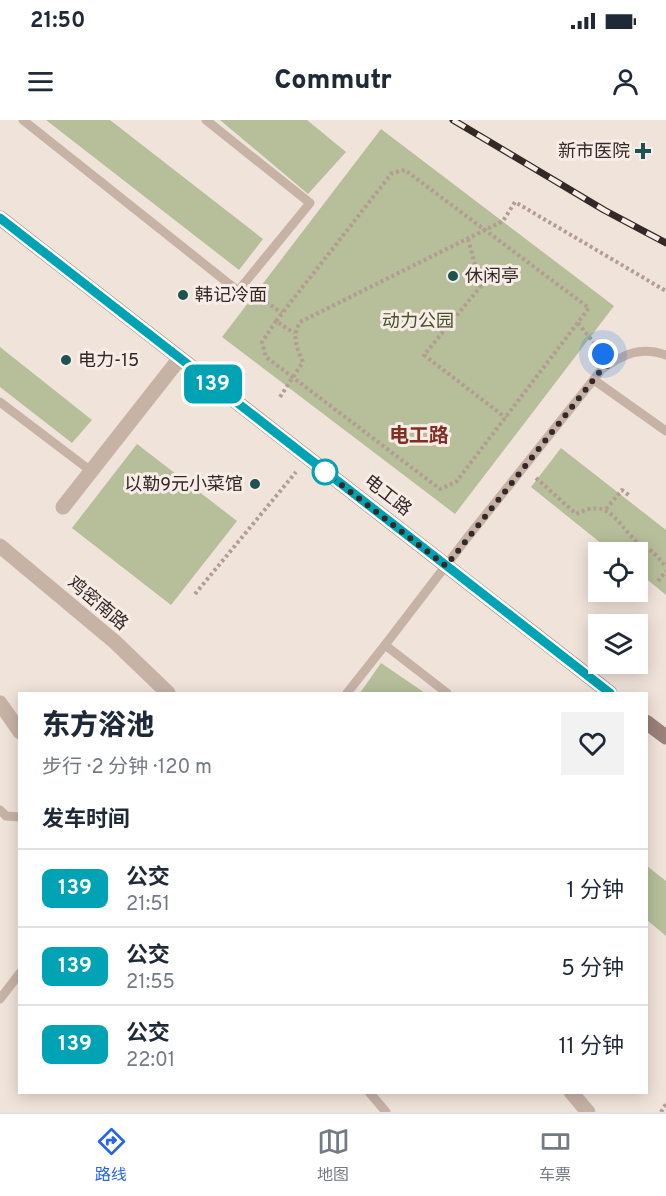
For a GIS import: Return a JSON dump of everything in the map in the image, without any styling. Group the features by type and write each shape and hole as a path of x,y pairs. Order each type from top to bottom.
{"street":[{"name":"电工路","path":"0,218 609,692"},
{"path":"63,507 180,358"},
{"name":"鸡密南路","path":"0,546 115,642 167,692"},
{"path":"0,703 18,729"},
{"path":"648,724 666,737"},
{"path":"574,1094 588,1112"}],"lane":[{"path":"24,120 238,291 310,203 206,120"},
{"path":"348,692 594,380 610,364 629,352 651,350 666,355"},
{"path":"594,380 666,431"},
{"path":"0,402 92,471"},
{"path":"385,645 446,692"},
{"path":"0,810 6,816 18,817"},
{"path":"0,999 18,976"},
{"path":"371,1094 386,1112"}],"path":[{"path":"405,170 486,230 589,308 456,482 440,489 266,357 262,342 282,313 392,173 405,170"},
{"path":"280,397 303,362 297,350 294,333 300,322 503,221 515,202 666,291"},
{"path":"468,239 481,286 424,355 506,418"},
{"path":"242,286 282,313"},
{"path":"276,321 294,333"},
{"path":"578,323 610,364"},
{"path":"195,594 308,458"},
{"path":"525,467 576,514 588,508 606,509 620,521 635,541 650,550 666,569 658,581"},
{"path":"606,509 622,490 630,496"},
{"path":"661,1112 666,1104"}],"green space":[{"path":"46,120 110,120 263,239 239,270"},
{"path":"220,120 307,120 346,152 308,194"},
{"name":"动力公园","path":"381,129 614,306 455,514 222,337"},
{"path":"0,347 92,420 72,443 0,387"},
{"path":"137,444 237,521 171,605 72,528"},
{"path":"561,448 666,530 666,595 648,580 648,542 600,542 531,487"},
{"path":"381,663 424,692 361,692"},
{"path":"648,867 666,881 666,936 648,921"}],"railway":[{"path":"453,120 604,210 666,243"}],"bus line":[{"name":"139","path":"0,218 609,692"}],"place":[{"name":"新市医院","path":"643,151"},
{"name":"休闲亭","path":"453,276"},
{"name":"韩记冷面","path":"183,295"},
{"name":"电力-15","path":"66,360"},
{"name":"以勒9元小菜馆","path":"255,484"}],"district":[{"name":"电工路","path":"419,435"}],"route":[{"path":"325,472 446,566 602,369 610,364 603,354"}]}
